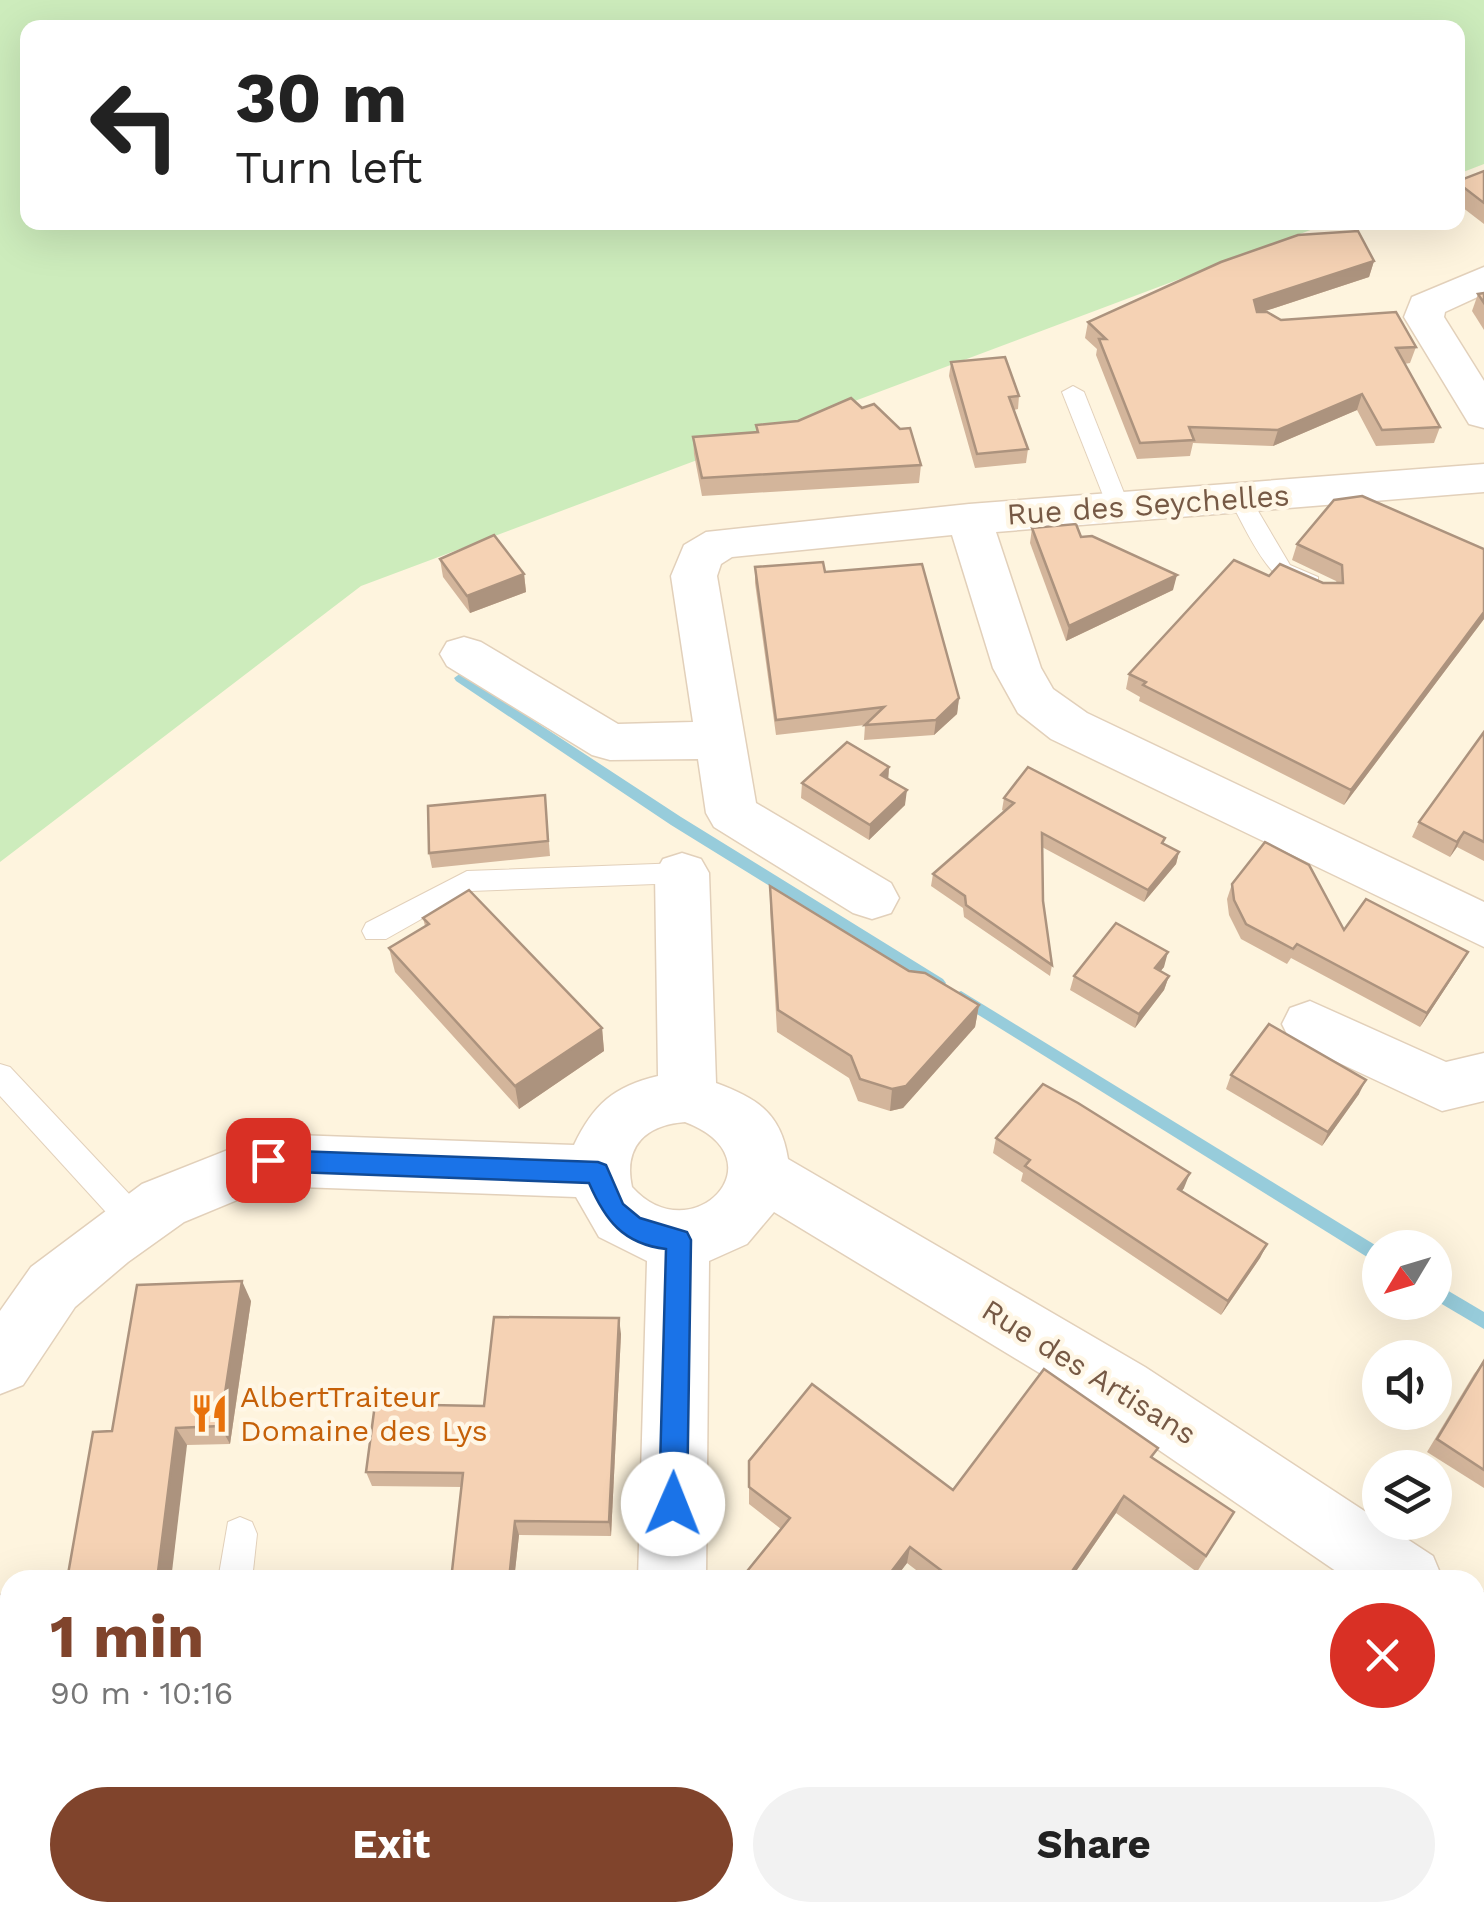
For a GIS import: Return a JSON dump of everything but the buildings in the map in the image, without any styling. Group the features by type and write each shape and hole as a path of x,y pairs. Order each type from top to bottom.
{"street":[{"path":"1484,279 1426,306 1415,317 1484,415"},
{"name":"Rue des Seychelles","path":"1484,478 969,519 1017,668 1035,702 1069,726 1484,926"},
{"path":"872,898 732,813 694,576 700,556 722,543 969,519"},
{"path":"464,654 610,742 721,740"},
{"path":"682,872 687,1096"},
{"path":"1310,1024 1442,1087 1484,1077"},
{"path":"687,1096 712,1102 734,1114 751,1130 760,1152 762,1174 756,1195 734,1220 702,1237 678,1240 653,1236 631,1226 608,1202 598,1172 608,1137 634,1109 687,1096"},
{"path":"0,1364 53,1287 136,1222 163,1203 268,1160 598,1172"},
{"name":"Rue des Artisans","path":"762,1174 1122,1388 1394,1570"},
{"path":"672,1570 678,1240"}],"lane":[{"path":"1073,392 1119,508"},
{"path":"1240,499 1282,570 1327,590"},
{"path":"376,931 468,881 682,872"},
{"path":"0,1076 136,1222"},
{"path":"236,1570 240,1534"}],"green space":[{"path":"0,0 1484,0 1484,164 1465,171 1465,20 20,20 20,230 1310,230 361,586 0,862"}],"waterway":[{"path":"461,678 676,821 938,983"},
{"path":"961,997 1362,1246"},
{"path":"1452,1301 1484,1321"}],"place":[{"name":"AlbertTraiteur Domaine des Lys","path":"210,1414"}],"route":[{"path":"268,1160 598,1172 602,1193 631,1226 653,1236 678,1240 673,1504"}]}
